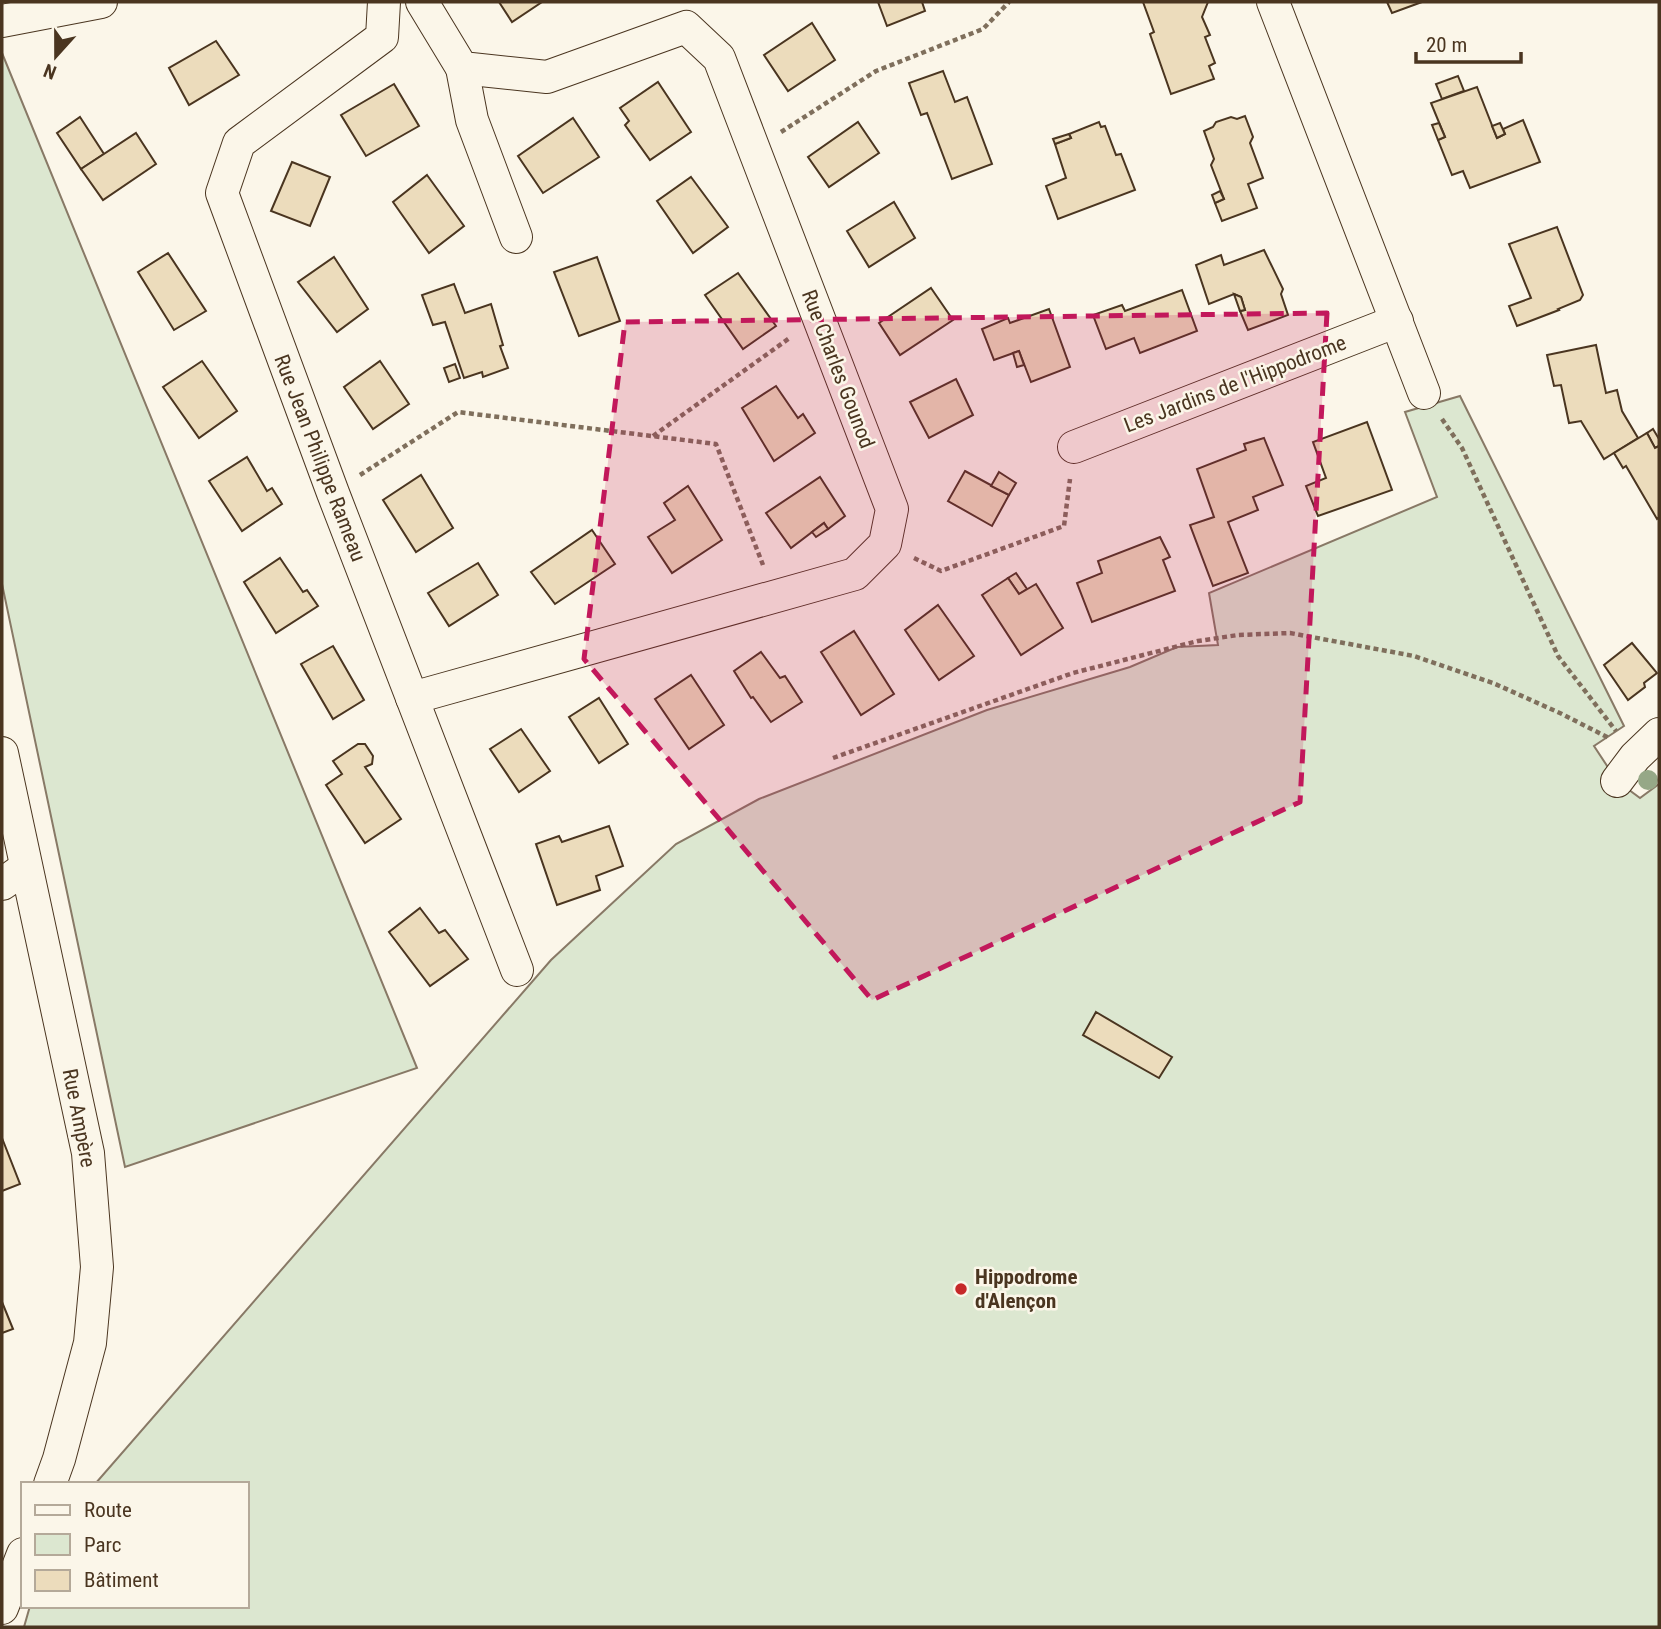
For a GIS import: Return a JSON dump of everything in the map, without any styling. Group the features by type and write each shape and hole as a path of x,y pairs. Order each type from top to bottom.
{"street":[{"path":"2,21 101,2"},
{"name":"Rue Jean Philippe Rameau","path":"384,2 382,37 239,143 222,193 333,493 517,970"},
{"path":"422,2 462,68 472,120 516,237"},
{"path":"1273,2 1424,393"},
{"name":"Rue Charles Gounod","path":"462,68 547,77 687,27 719,58 892,509 885,544"},
{"name":"Les Jardins de l'Hippodrome","path":"1074,447 1397,321"},
{"path":"412,698 855,574 885,544"},
{"path":"1627,762 1659,734"},
{"name":"Rue Ampère","path":"2,753 13,876 88,1153 97,1267 90,1343 51,1482"},
{"path":"2,1608 21,1559"}],"path":[{"path":"754,150 876,71 983,29 1009,2"},
{"path":"652,436 818,317"},
{"path":"1424,393 1462,448 1558,656 1627,762"},
{"path":"333,493 458,412 716,444 775,597"},
{"path":"885,544 941,571 1064,526 1074,447"},
{"path":"833,758 1073,673 1198,641 1238,635 1290,633 1414,656 1493,683 1562,714 1627,762"}],"highlighted area":[{"path":"1327,313 1300,802 872,1000 584,659 625,322"}],"green space":[{"path":"2,53 417,1068 125,1167 2,584"},
{"name":"Hippodrome d'Alençon","path":"1460,396 1624,726 1594,746 1617,781 1640,798 1659,784 1659,1627 24,1627 29,1608 248,1608 248,1482 97,1482 551,960 676,844 759,799 987,710 1130,667 1177,647 1218,645 1209,593 1437,497 1405,412"}],"building":[{"path":"499,2 542,2 512,22"},
{"path":"878,2 922,2 925,11 887,26"},
{"path":"1143,2 1208,2 1202,17 1210,35 1205,37 1215,63 1209,66 1214,79 1171,94 1150,34 1154,32"},
{"path":"1387,2 1422,2 1392,13"},
{"path":"812,23 835,60 788,91 764,55"},
{"path":"216,41 239,75 189,105 169,68"},
{"path":"943,71 955,102 967,97 992,164 952,179 927,113 921,115 909,83"},
{"path":"1458,76 1464,91 1442,99 1436,84"},
{"path":"658,82 691,132 650,160 625,125 629,121 620,108"},
{"path":"394,84 419,126 366,156 341,115"},
{"path":"1477,87 1497,138 1505,134 1503,129 1523,120 1540,162 1470,188 1463,171 1452,175 1438,140 1445,137 1431,103"},
{"path":"1245,116 1253,137 1250,143 1263,178 1248,184 1257,208 1222,221 1215,203 1224,199 1211,165 1214,159 1204,131 1213,127 1216,122"},
{"path":"80,117 104,154 81,169 57,133"},
{"path":"573,118 599,157 543,193 518,156"},
{"path":"858,122 879,153 829,187 808,157"},
{"path":"1099,122 1101,127 1105,126 1116,155 1121,154 1135,190 1058,219 1046,186 1066,178 1055,144 1071,138 1069,134"},
{"path":"1439,123 1445,137 1438,140 1432,125"},
{"path":"1500,123 1505,134 1497,138 1492,126"},
{"path":"136,133 156,164 103,200 81,169"},
{"path":"1069,134 1071,138 1055,144 1053,139"},
{"path":"292,162 330,177 310,226 271,211"},
{"path":"427,175 464,226 429,253 393,202"},
{"path":"691,177 728,227 693,253 657,201"},
{"path":"1220,191 1224,199 1215,203 1212,195"},
{"path":"894,202 915,238 869,267 847,231"},
{"path":"1557,227 1583,295 1580,300 1559,310 1517,326 1509,306 1531,298 1509,244"},
{"path":"1264,250 1283,289 1281,294 1288,315 1248,330 1240,311 1245,310 1241,297 1234,294 1209,304 1196,265 1221,255 1224,265"},
{"path":"168,253 206,311 174,330 138,272"},
{"path":"334,257 368,309 337,332 298,282"},
{"path":"597,257 620,321 579,336 554,272"},
{"path":"738,273 776,326 743,349 705,295"},
{"path":"454,284 465,313 491,304 508,368 483,377 482,372 464,378 445,322 433,325 422,295"},
{"path":"931,288 953,320 900,355 879,323"},
{"path":"1182,290 1197,331 1140,353 1134,338 1106,349 1093,315 1122,305 1125,311"},
{"path":"1234,294 1241,297 1245,310 1240,311"},
{"path":"1049,309 1070,367 1031,382 1019,351 994,360 982,329 1008,318 1010,323"},
{"path":"1596,345 1606,393 1617,390 1622,411 1638,438 1604,459 1581,421 1569,423 1561,385 1554,386 1547,355"},
{"path":"1019,351 1024,365 1017,367 1013,353"},
{"path":"202,361 237,411 199,438 163,387"},
{"path":"380,361 409,404 373,429 344,387"},
{"path":"455,364 460,378 449,382 444,368"},
{"path":"956,379 973,415 929,438 910,402"},
{"path":"776,386 798,418 803,414 815,433 774,461 742,408"},
{"path":"1367,422 1392,490 1318,516 1306,486 1326,478 1313,442"},
{"path":"1653,429 1659,439 1659,446 1655,448 1647,433"},
{"path":"1647,433 1655,448 1659,446 1657,519 1626,466 1623,468 1614,453"},
{"path":"1264,438 1283,485 1253,497 1258,510 1228,522 1248,573 1213,586 1190,525 1214,517 1197,469 1246,450 1244,444"},
{"path":"247,457 267,491 272,488 282,504 242,531 209,481"},
{"path":"965,471 1009,495 992,526 948,501"},
{"path":"999,472 1016,483 1009,495 991,486"},
{"path":"421,475 453,528 416,552 383,500"},
{"path":"820,477 845,516 828,529 824,523 791,548 766,513"},
{"path":"688,486 722,540 672,573 648,537 675,520 664,503"},
{"path":"824,523 828,529 816,537 812,532"},
{"path":"592,530 615,564 555,604 531,572"},
{"path":"1160,537 1170,557 1163,560 1175,591 1092,622 1077,583 1102,573 1098,561"},
{"path":"280,558 303,592 307,590 318,606 276,633 244,582"},
{"path":"478,563 498,595 449,626 428,593"},
{"path":"1016,573 1027,589 1019,594 1008,578"},
{"path":"1008,578 1019,594 1036,584 1063,628 1021,655 982,595"},
{"path":"938,605 974,656 939,680 905,630"},
{"path":"854,631 894,694 861,715 821,652"},
{"path":"1632,643 1657,673 1628,700 1604,665"},
{"path":"333,646 364,700 333,719 301,664"},
{"path":"761,652 780,678 785,676 802,702 771,722 734,671"},
{"path":"691,675 724,725 689,749 655,699"},
{"path":"599,698 628,744 599,763 569,717"},
{"path":"521,729 550,771 519,792 490,749"},
{"path":"358,744 365,744 373,756 372,764 365,767 401,819 365,843 326,785 342,774 333,761"},
{"path":"609,826 623,866 596,876 600,890 557,905 536,844 559,836 562,842"},
{"path":"420,908 439,933 445,930 468,959 430,986 389,932"},
{"path":"1096,1012 1172,1057 1159,1078 1083,1035"},
{"path":"2,1138 20,1184 2,1191"},
{"path":"2,1302 13,1329 2,1333"}],"place":[{"name":"Hippodrome d'Alençon","path":"961,1289"}]}
